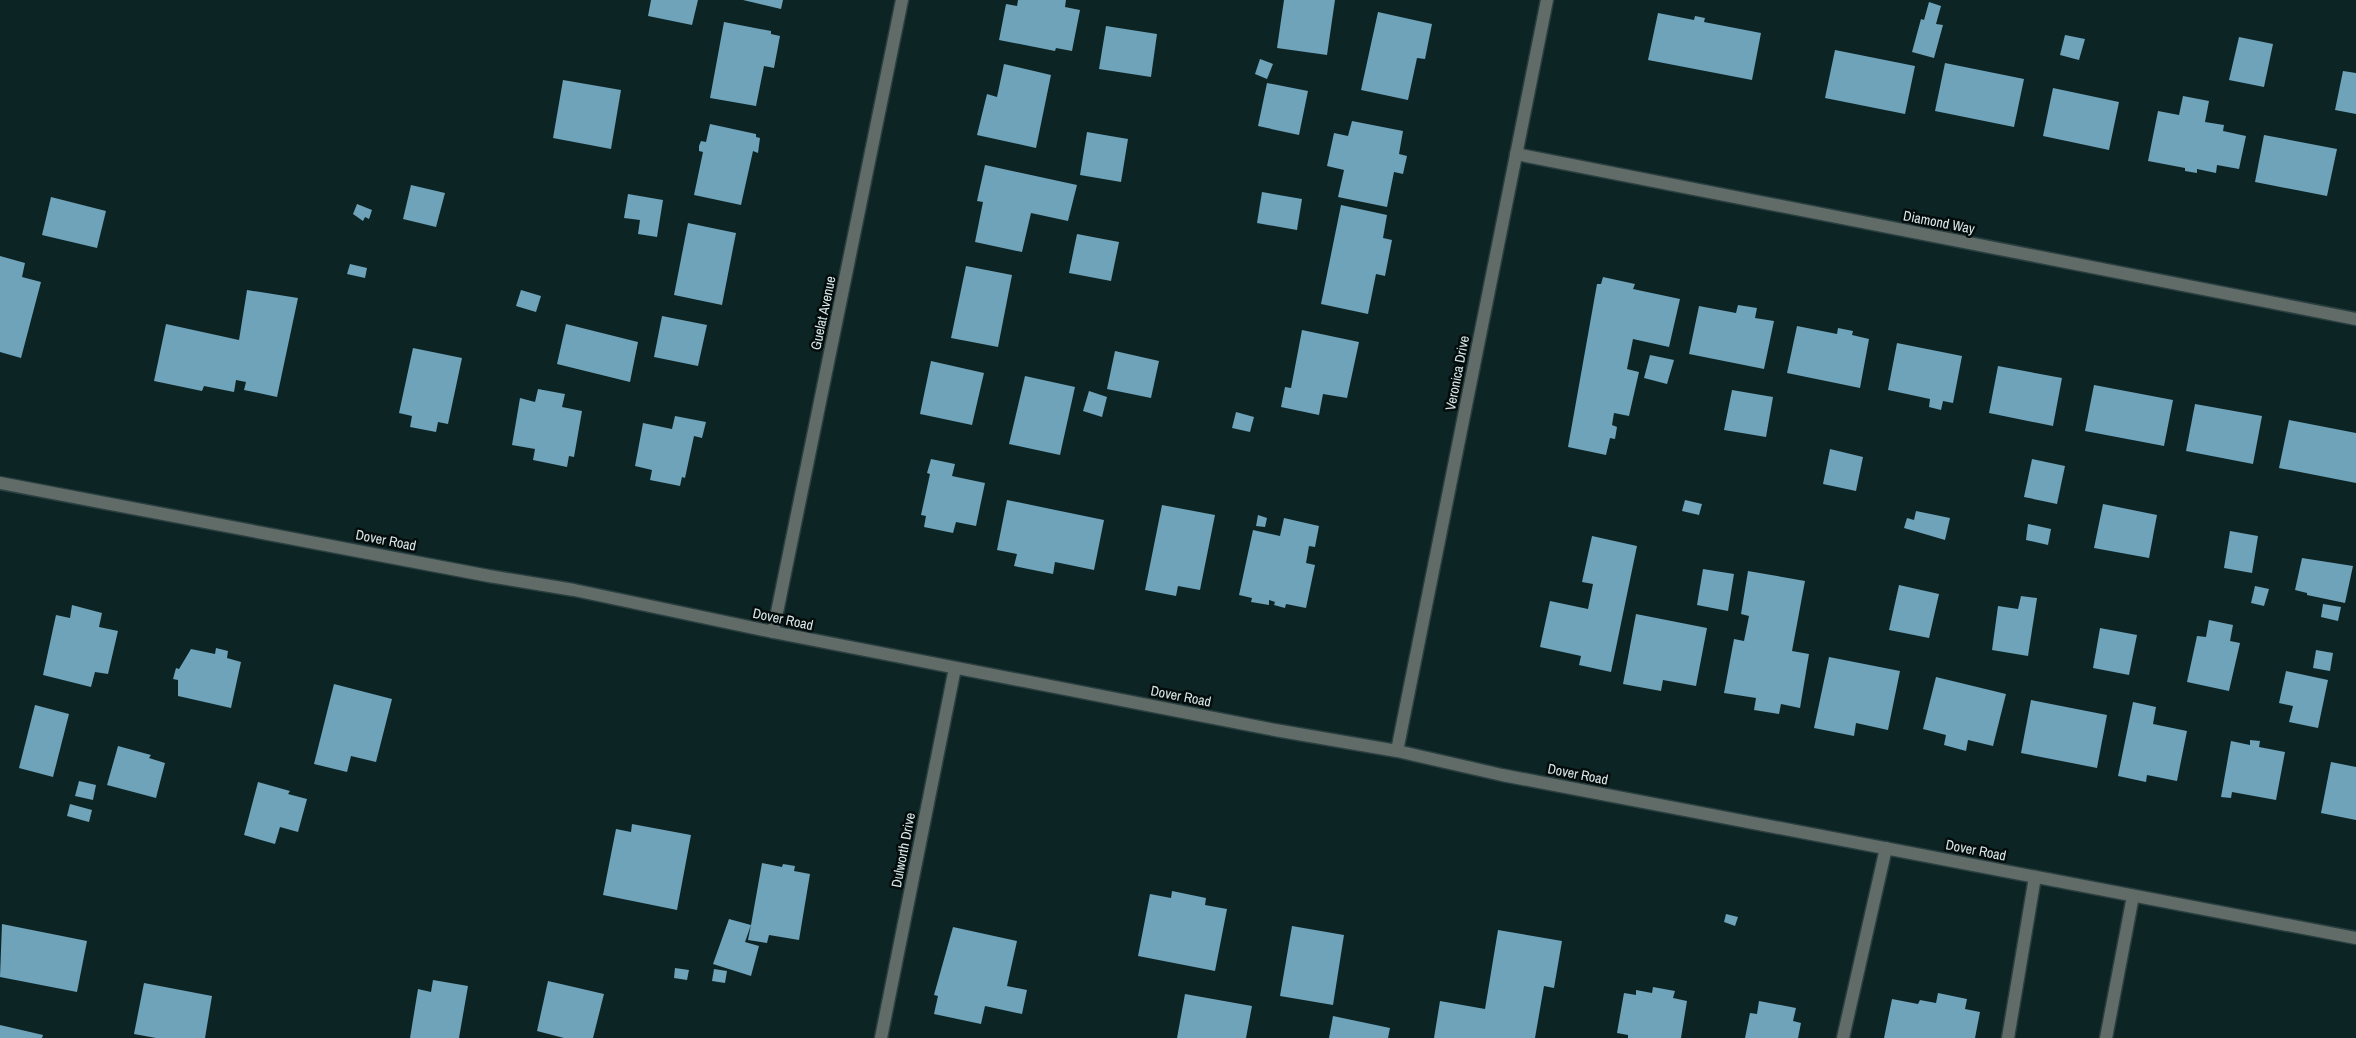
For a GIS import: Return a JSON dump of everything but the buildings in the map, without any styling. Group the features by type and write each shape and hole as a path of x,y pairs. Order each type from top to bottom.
{"street":[{"name":"Guelat Avenue","path":"773,632 902,0"},
{"name":"Veronica Drive","path":"1397,751 1547,0"},
{"name":"Diamond Way","path":"1516,154 2356,319"},
{"name":"Dover Road","path":"0,483 489,576 574,590 955,668 1275,730 1397,751 1502,775 2356,938"},
{"name":"Dulworth Drive","path":"882,1038 955,668"},
{"path":"1843,1038 1886,848"},
{"path":"2008,1038 2034,877"},
{"path":"2106,1038 2133,896"}]}
